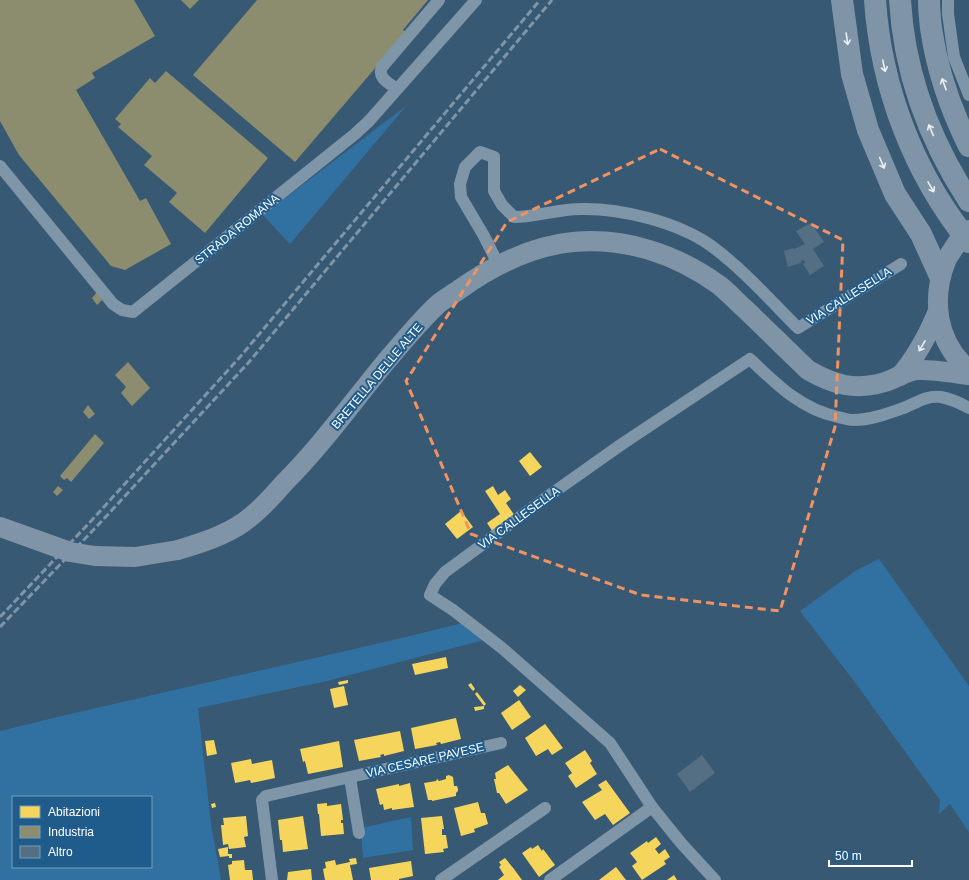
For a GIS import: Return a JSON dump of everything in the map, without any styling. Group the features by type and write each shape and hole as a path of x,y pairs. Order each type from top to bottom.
{"highway":[{"path":"842,0 852,74 868,130 895,194 944,266"},
{"path":"875,0 878,34 886,73 908,141 930,186 948,214 969,242"},
{"path":"900,0 902,24 915,88 932,134 950,171 969,202"},
{"path":"929,0 933,41 939,72 961,130 969,146"}],"main road":[{"path":"969,230 959,240 944,266 938,294 938,311 941,327 955,354 969,370"},
{"name":"BRETELLA DELLE ALTE","path":"0,527 70,552 95,556 135,558 178,550 230,531 246,521 296,471 333,429 408,335 438,304 498,264 534,250 561,243 589,240 637,246 681,261 721,286 808,370 839,385 856,387 885,382 915,370 969,375"},
{"path":"900,376 921,348 928,336 938,311"}],"street":[{"path":"397,89 382,78 380,74 382,66 439,0"},
{"name":"STRADA ROMANA","path":"0,166 113,304 122,310 133,312 355,134 369,121 476,0"},
{"path":"948,0 948,14 954,57 969,95"},
{"name":"VIA CALLESELLA","path":"498,264 484,236 461,197 460,184 466,167 480,152 494,157 494,191 502,206 514,217 530,217 580,208 597,209 644,217 666,224 709,244 761,289 798,328 900,264"},
{"name":"VIA CALLESELLA","path":"715,880 681,843 652,807 610,743 502,648 453,610 430,595 435,584 445,572 547,497 622,444 750,360 782,389 802,404 824,414 852,420 865,419 887,414 923,399 940,397 958,402 969,408"},
{"name":"VIA CESARE PAVESE","path":"272,880 263,817 262,800 266,796 501,743"},
{"name":"VIA CESARE PAVESE","path":"350,778 359,833"},
{"path":"550,880 652,807"},
{"path":"441,880 545,808"}],"highlighted area":[{"path":"660,149 843,240 835,427 780,611 641,595 471,534 406,381 507,222"}],"shaded area":[{"path":"406,106 290,244 263,215"},
{"path":"879,559 969,686 969,832 950,804 939,814 940,800 857,685 800,611 857,570"},
{"path":"463,623 484,640 323,682 198,708 211,824 221,880 0,880 0,731"},
{"path":"411,817 413,850 363,858 361,828"}],"building: Abitazioni":[{"path":"530,452 542,467 530,476 519,461"},
{"path":"493,486 498,495 505,490 511,499 506,503 515,516 493,532 487,523 500,514 485,491"},
{"path":"461,511 473,527 457,539 445,524"},
{"path":"446,657 448,668 415,675 412,664"},
{"path":"348,680 348,683 339,685 338,682"},
{"path":"471,683 475,689 473,691 468,685"},
{"path":"520,685 526,690 518,697 513,691"},
{"path":"344,686 348,705 334,708 330,689"},
{"path":"477,692 486,704 484,706 475,694"},
{"path":"519,700 531,717 512,730 501,713"},
{"path":"484,706 484,709 475,711 474,707"},
{"path":"456,718 461,739 441,744 440,742 436,743 437,745 415,749 411,728"},
{"path":"545,724 563,748 552,755 548,749 536,756 525,738"},
{"path":"400,731 404,751 384,756 384,754 380,755 381,757 359,761 354,740"},
{"path":"214,740 217,754 207,756 205,741"},
{"path":"339,741 343,767 308,774 300,749"},
{"path":"585,750 592,761 590,763 597,774 576,788 568,776 572,773 565,763"},
{"path":"251,759 252,764 272,760 275,778 251,783 250,780 235,783 231,763"},
{"path":"508,765 528,790 506,804 499,793 497,793 494,779 496,779 495,773"},
{"path":"449,775 453,777 454,786 457,786 458,789 456,796 432,801 428,800 424,783 436,781 437,779 439,781 446,779 446,776"},
{"path":"606,780 630,813 613,825 605,814 595,820 582,802 602,790 598,785"},
{"path":"410,783 414,807 384,810 383,804 380,805 376,789"},
{"path":"478,802 481,813 485,813 488,824 474,829 475,832 461,836 454,808"},
{"path":"215,803 216,807 212,808 211,804"},
{"path":"327,803 327,806 341,804 343,820 341,820 341,823 343,823 344,834 321,836 317,804"},
{"path":"246,816 248,836 244,837 246,847 229,849 228,844 223,845 221,825 224,825 223,818"},
{"path":"303,816 308,849 283,852 278,820"},
{"path":"442,816 444,829 442,829 442,835 446,835 448,848 443,849 444,852 425,854 421,818"},
{"path":"656,837 661,844 655,849 659,854 665,849 670,857 664,861 666,864 642,880 632,866 637,862 630,853 647,841 648,843"},
{"path":"538,845 542,851 543,849 555,865 539,877 522,853 531,847 532,849"},
{"path":"228,847 228,854 232,854 232,858 229,858 229,856 220,857 218,849"},
{"path":"356,858 357,864 350,865 353,880 325,880 323,869 326,868 325,862 335,860 336,865 350,862 349,859"},
{"path":"505,858 522,880 498,880 504,875 499,867 501,865 499,862"},
{"path":"244,860 245,870 252,870 253,880 230,880 228,865 232,864 232,861"},
{"path":"411,861 413,876 399,880 371,880 369,868"},
{"path":"616,867 626,880 599,880"},
{"path":"311,869 312,880 287,880 288,872"},
{"path":"674,875 677,880 667,880"}],"building: Industria":[{"path":"0,0 134,0 155,36 92,73 95,78 76,90 140,201 146,198 171,244 125,270 111,266 19,155 0,121"},
{"path":"181,0 199,0 190,9"},
{"path":"257,0 428,0 403,30 406,32 295,162 193,75"},
{"path":"166,71 268,158 205,233 169,202 177,193 144,165 152,156 118,127 121,124 115,119 150,78 155,83"},
{"path":"97,292 102,300 97,305 92,298"},
{"path":"128,362 150,388 132,406 121,393 126,387 115,375"},
{"path":"88,405 95,414 89,419 83,412"},
{"path":"95,434 104,443 71,482 67,478 64,480 60,476"},
{"path":"58,486 63,490 57,496 53,492"}],"building: Altro":[{"path":"811,223 824,242 813,249 824,266 810,275 803,264 805,263 804,260 801,261 801,263 788,267 784,251 794,249 805,244 796,231"},
{"path":"702,755 715,773 690,792 677,774"}],"railway":[{"path":"0,617 92,520 240,357 540,0"},
{"path":"0,627 100,523 249,362 552,0"}]}
